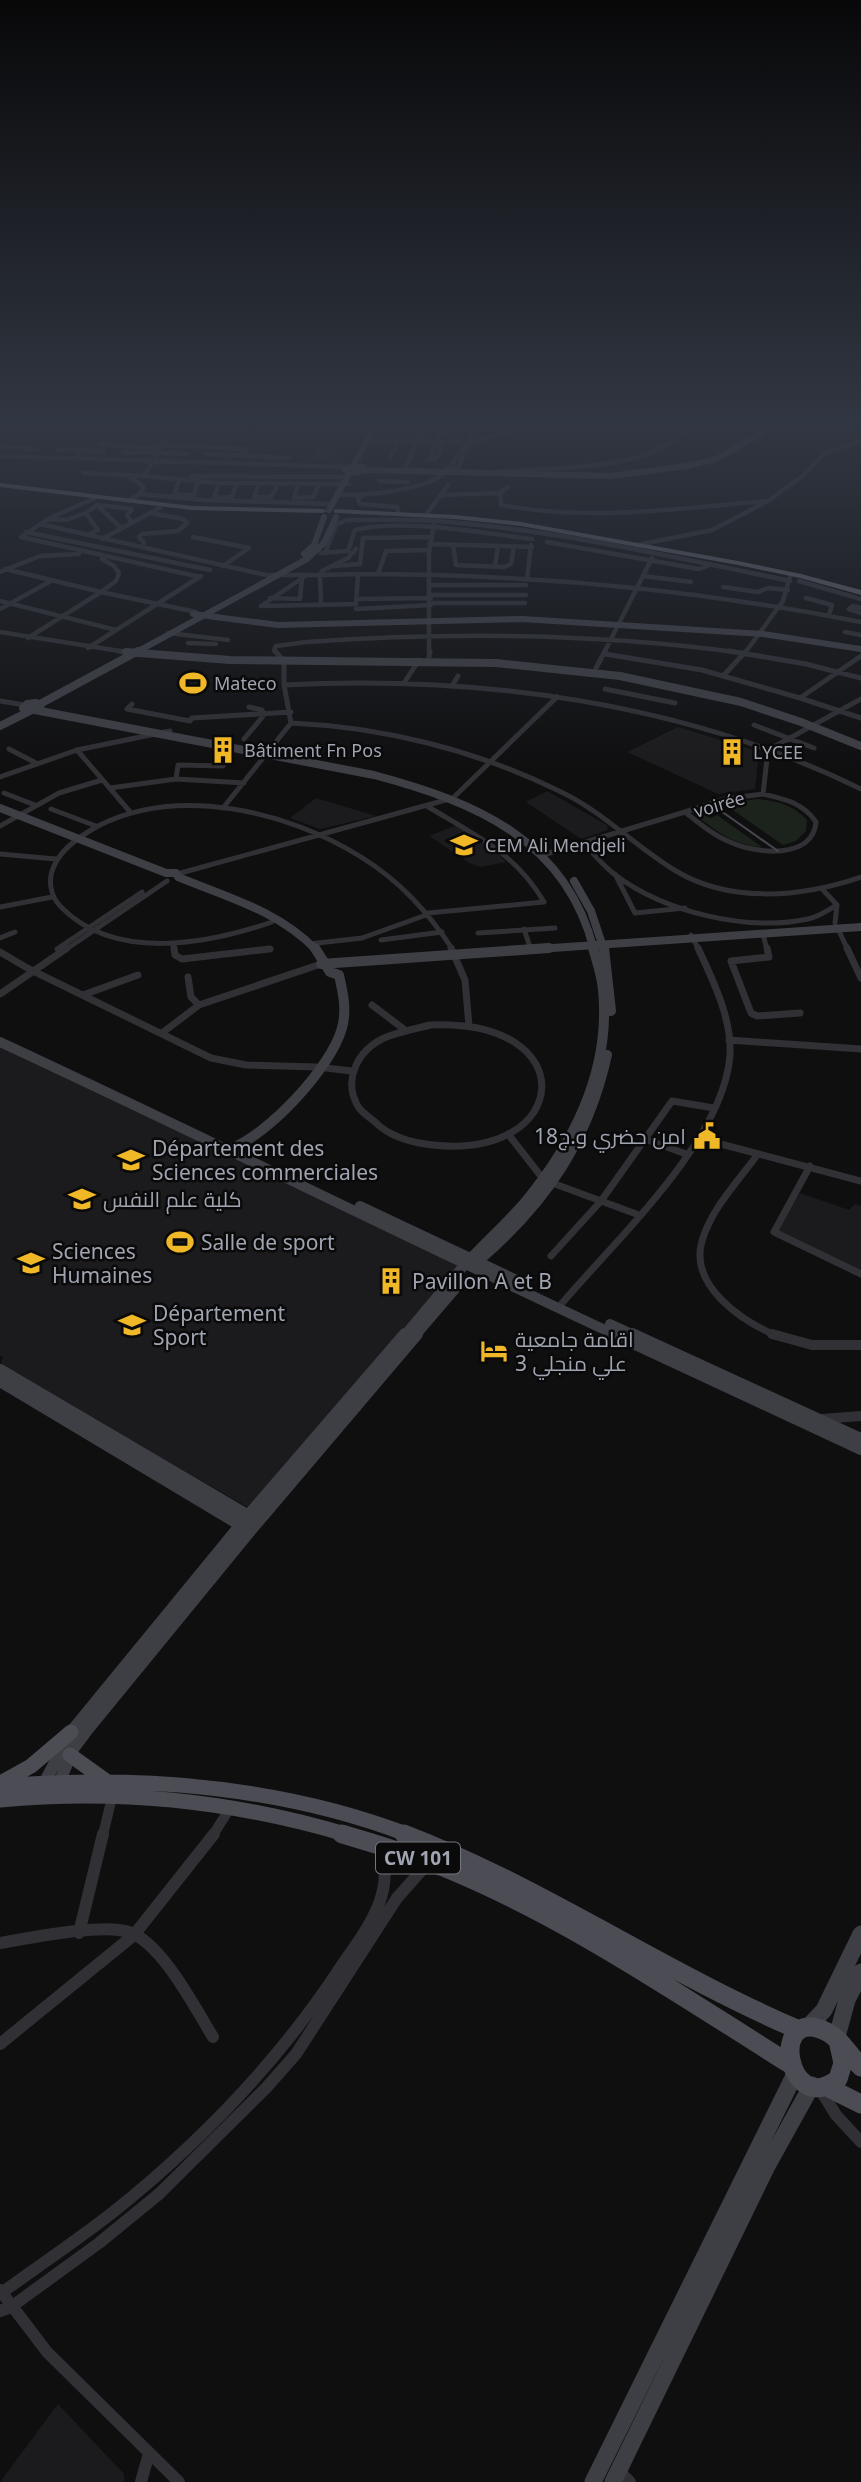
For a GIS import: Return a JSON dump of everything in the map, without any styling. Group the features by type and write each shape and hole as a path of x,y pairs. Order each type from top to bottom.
{"highway":[{"path":"584,538 795,581"},
{"path":"597,538 861,596"}],"main road":[{"path":"15,718 40,707 126,653 266,576 310,549 316,538"},
{"path":"0,724 40,707 126,653 168,634 197,614 277,576 317,553 325,538"},
{"path":"197,614 278,625 432,618 522,618 764,632 861,647"},
{"path":"126,653 282,659 479,660 564,667 639,677 720,695 814,724"},
{"path":"282,659 429,657 596,668 705,688 814,724 861,744"},
{"path":"0,724 24,706 40,707 384,776 454,796 514,831 546,854 570,887 599,944 605,1003 605,1023 598,1064 585,1110 549,1182 472,1263 249,1523 69,1746 49,1789"},
{"path":"0,810 271,916 309,944 322,964"},
{"path":"169,877 272,922 296,939 330,972 339,975 346,1012 338,1044 286,1108 234,1146"},
{"path":"322,964 861,924"},
{"path":"692,937 763,934 836,926"},
{"path":"456,954 599,944"},
{"path":"0,1036 234,1146 560,1305 815,1422 861,1439"},
{"path":"0,1042 234,1146"},
{"path":"0,1370 249,1523"},
{"path":"0,1381 249,1523"},
{"path":"815,1422 861,1449"},
{"path":"69,1746 105,1781"},
{"path":"0,1784 69,1746"},
{"name":"CW 101","path":"0,1800 105,1781 162,1782 240,1792 354,1818 410,1836 511,1880 688,1978 804,2029"},
{"name":"CW 101","path":"0,1784 230,1808 314,1825 429,1862 463,1875 582,1939 710,2012 792,2069"},
{"path":"593,2482 792,2069 788,2044 824,2010 861,1934"},
{"path":"621,2478 766,2168 818,2086 834,2083 844,2067 838,2042 847,2000 861,1972"},
{"path":"804,2029 824,2030 861,2067"},
{"path":"792,2069 818,2086 861,2104"}],"street":[{"path":"22,538 200,577"},
{"path":"56,538 209,571"},
{"path":"98,538 266,576 430,573 527,576 639,586 779,605 861,622"},
{"path":"140,538 144,542"},
{"path":"88,648 249,548 199,538"},
{"path":"330,538 323,553 348,551 353,538"},
{"path":"334,566 357,566 363,538 375,538"},
{"path":"429,657 432,618 430,538"},
{"path":"484,538 486,538 485,546"},
{"path":"521,538 532,539 522,618"},
{"path":"568,538 795,581"},
{"path":"637,545 677,538"},
{"path":"51,544 61,539"},
{"path":"547,542 699,569 707,566"},
{"path":"28,638 116,581 119,573 108,562 94,555 90,545"},
{"path":"378,574 387,550 453,545 532,547"},
{"path":"453,545 454,564 495,566 510,566 514,547"},
{"path":"477,545 477,553"},
{"path":"495,566 498,546"},
{"path":"3,571 40,556 94,555 111,550 209,571"},
{"path":"596,668 656,553"},
{"path":"320,575 351,555 361,555"},
{"path":"341,562 361,555"},
{"path":"136,563 144,558"},
{"path":"476,563 476,575"},
{"path":"3,571 197,614"},
{"path":"356,622 358,574"},
{"path":"320,575 321,605"},
{"path":"643,576 691,582"},
{"path":"273,596 298,599 304,577"},
{"path":"304,577 261,606 526,595"},
{"path":"0,609 51,581"},
{"path":"723,587 758,592 795,581"},
{"path":"723,676 764,632 795,581"},
{"path":"430,585 526,585"},
{"path":"486,595 486,603"},
{"path":"806,598 832,605 829,615"},
{"path":"356,604 431,600 525,603"},
{"path":"0,601 116,629"},
{"path":"861,608 853,606 849,609 861,613"},
{"path":"0,632 126,653"},
{"path":"845,632 861,635"},
{"path":"168,634 228,640"},
{"path":"202,644 205,636"},
{"path":"223,808 270,753 291,723 282,659 273,648 281,645 430,637 612,640 746,652 861,678"},
{"path":"188,643 216,645"},
{"path":"605,654 723,676 861,718"},
{"path":"800,698 861,656"},
{"path":"404,683 419,660"},
{"path":"452,686 458,676"},
{"path":"284,685 404,683 452,686 557,697 627,709 768,750 861,789"},
{"path":"605,689 675,703"},
{"path":"627,709 639,695"},
{"path":"0,994 169,877 427,806 454,796 557,697"},
{"path":"768,750 861,699"},
{"path":"0,701 24,706"},
{"path":"132,704 127,709 190,721 192,718 291,712"},
{"path":"248,707 261,710 264,715"},
{"path":"244,739 264,715"},
{"path":"291,723 373,733 423,743 490,763 571,798 608,819 678,872 714,886 775,895 823,890 861,877"},
{"path":"754,725 814,748"},
{"path":"0,777 77,750 166,732"},
{"path":"9,749 36,763"},
{"path":"77,750 131,813"},
{"path":"763,794 768,750"},
{"path":"176,779 179,765 223,766"},
{"path":"110,789 176,779 244,783"},
{"path":"0,826 59,793 102,780"},
{"path":"4,793 35,805"},
{"name":"voirée","path":"763,794 806,807 818,824 812,840 788,850 746,848 713,833 685,812 725,799 763,794"},
{"path":"272,922 220,939 173,944 135,941 93,929 68,915 51,897 48,882 56,859 73,840 96,826 131,813 190,806 223,808 320,835 381,869 429,914 456,954 469,998 469,1026"},
{"path":"309,944 362,938 429,914 544,902 512,859 487,838 427,806"},
{"path":"51,809 96,826"},
{"path":"546,854 685,812"},
{"path":"584,843 615,874 649,893 717,916 775,922 809,919 837,905"},
{"path":"0,854 56,859"},
{"path":"615,874 635,913 688,908"},
{"path":"823,890 837,905 836,926 861,978"},
{"path":"0,906 51,897"},
{"path":"478,933 555,928"},
{"path":"524,929 530,947"},
{"path":"0,938 15,932"},
{"path":"381,940 442,932"},
{"path":"763,934 769,957 732,961 751,1013 757,1016 800,1013"},
{"path":"560,1305 639,1215 698,1138 714,1108 726,1074 729,1040 724,1016 692,937"},
{"path":"173,944 175,955 182,959 270,949"},
{"path":"0,952 31,971 211,1058 233,1063 323,1065 352,1071"},
{"path":"162,1033 199,1005 322,964"},
{"path":"0,988 31,971"},
{"path":"83,995 138,975"},
{"path":"187,977 191,997 199,1005"},
{"path":"372,1005 405,1030"},
{"path":"443,1024 469,1026 503,1036 522,1047 536,1060 543,1075 544,1092 539,1108 526,1122 508,1134 485,1142 456,1147 418,1144 394,1136 374,1125 359,1111 350,1093 352,1071 368,1050 384,1038 405,1030 443,1024"},
{"path":"729,1040 861,1049"},
{"path":"551,1256 601,1201 672,1101 714,1108"},
{"path":"508,1134 549,1182 639,1215"},
{"path":"698,1138 861,1181"},
{"path":"645,1139 686,1154"},
{"path":"758,1154 703,1237 702,1263 707,1277 719,1296 731,1307 775,1335 820,1346 861,1345"},
{"path":"810,1166 774,1232 861,1274"},
{"path":"815,1422 861,1416"},
{"path":"79,1933 112,1797"},
{"path":"0,2044 134,1935 206,1847 230,1808"},
{"path":"5,2309 99,2243 169,2186 296,2054 385,1896 388,1869 379,1845"},
{"path":"179,2482 5,2309 1,2293 112,2213 171,2162 254,2083 326,1999 397,1898 429,1862"},
{"path":"0,1942 79,1933 128,1931 153,1950 214,2038"},
{"path":"818,2086 836,2115 861,2142"},
{"path":"141,2482 149,2453"},
{"path":"605,2458 621,2478"}],"shaded area":[{"path":"678,727 759,752 755,789 718,794 627,752"},
{"path":"547,791 607,825 608,830 581,839 526,802"},
{"path":"316,798 376,816 320,829 290,818"},
{"path":"757,799 791,807 807,820 806,831 796,841 783,845 724,804"},
{"path":"700,810 711,818 717,815 762,847 724,836 692,812"},
{"name":"CEM Ali Mendjeli","path":"457,825 495,851 506,862 481,867 471,864 429,836"},
{"path":"0,1042 460,1265 249,1508 0,1366 3,1357 0,1355"},
{"path":"800,1193 849,1210 855,1204 861,1206 861,1272 776,1232"},
{"path":"58,2404 124,2474 124,2482 0,2482"}],"tram line":[{"path":"711,804 778,851"}],"place":[{"name":"Mateco","path":"193,683"},
{"name":"Bâtiment Fn Pos","path":"223,750"},
{"name":"LYCEE","path":"732,752"},
{"name":"CEM Ali Mendjeli","path":"464,845"},
{"name":"امن حضري و.ج18","path":"707,1136"},
{"name":"Département des Sciences commerciales","path":"131,1160"},
{"name":"كلية علم النفس","path":"82,1199"},
{"name":"Salle de sport","path":"180,1242"},
{"name":"Sciences Humaines","path":"31,1263"},
{"name":"Pavillon A et B","path":"391,1281"},
{"name":"Département Sport","path":"132,1325"},
{"name":"اقامة جامعية علي منجلي 3","path":"494,1351"}]}
